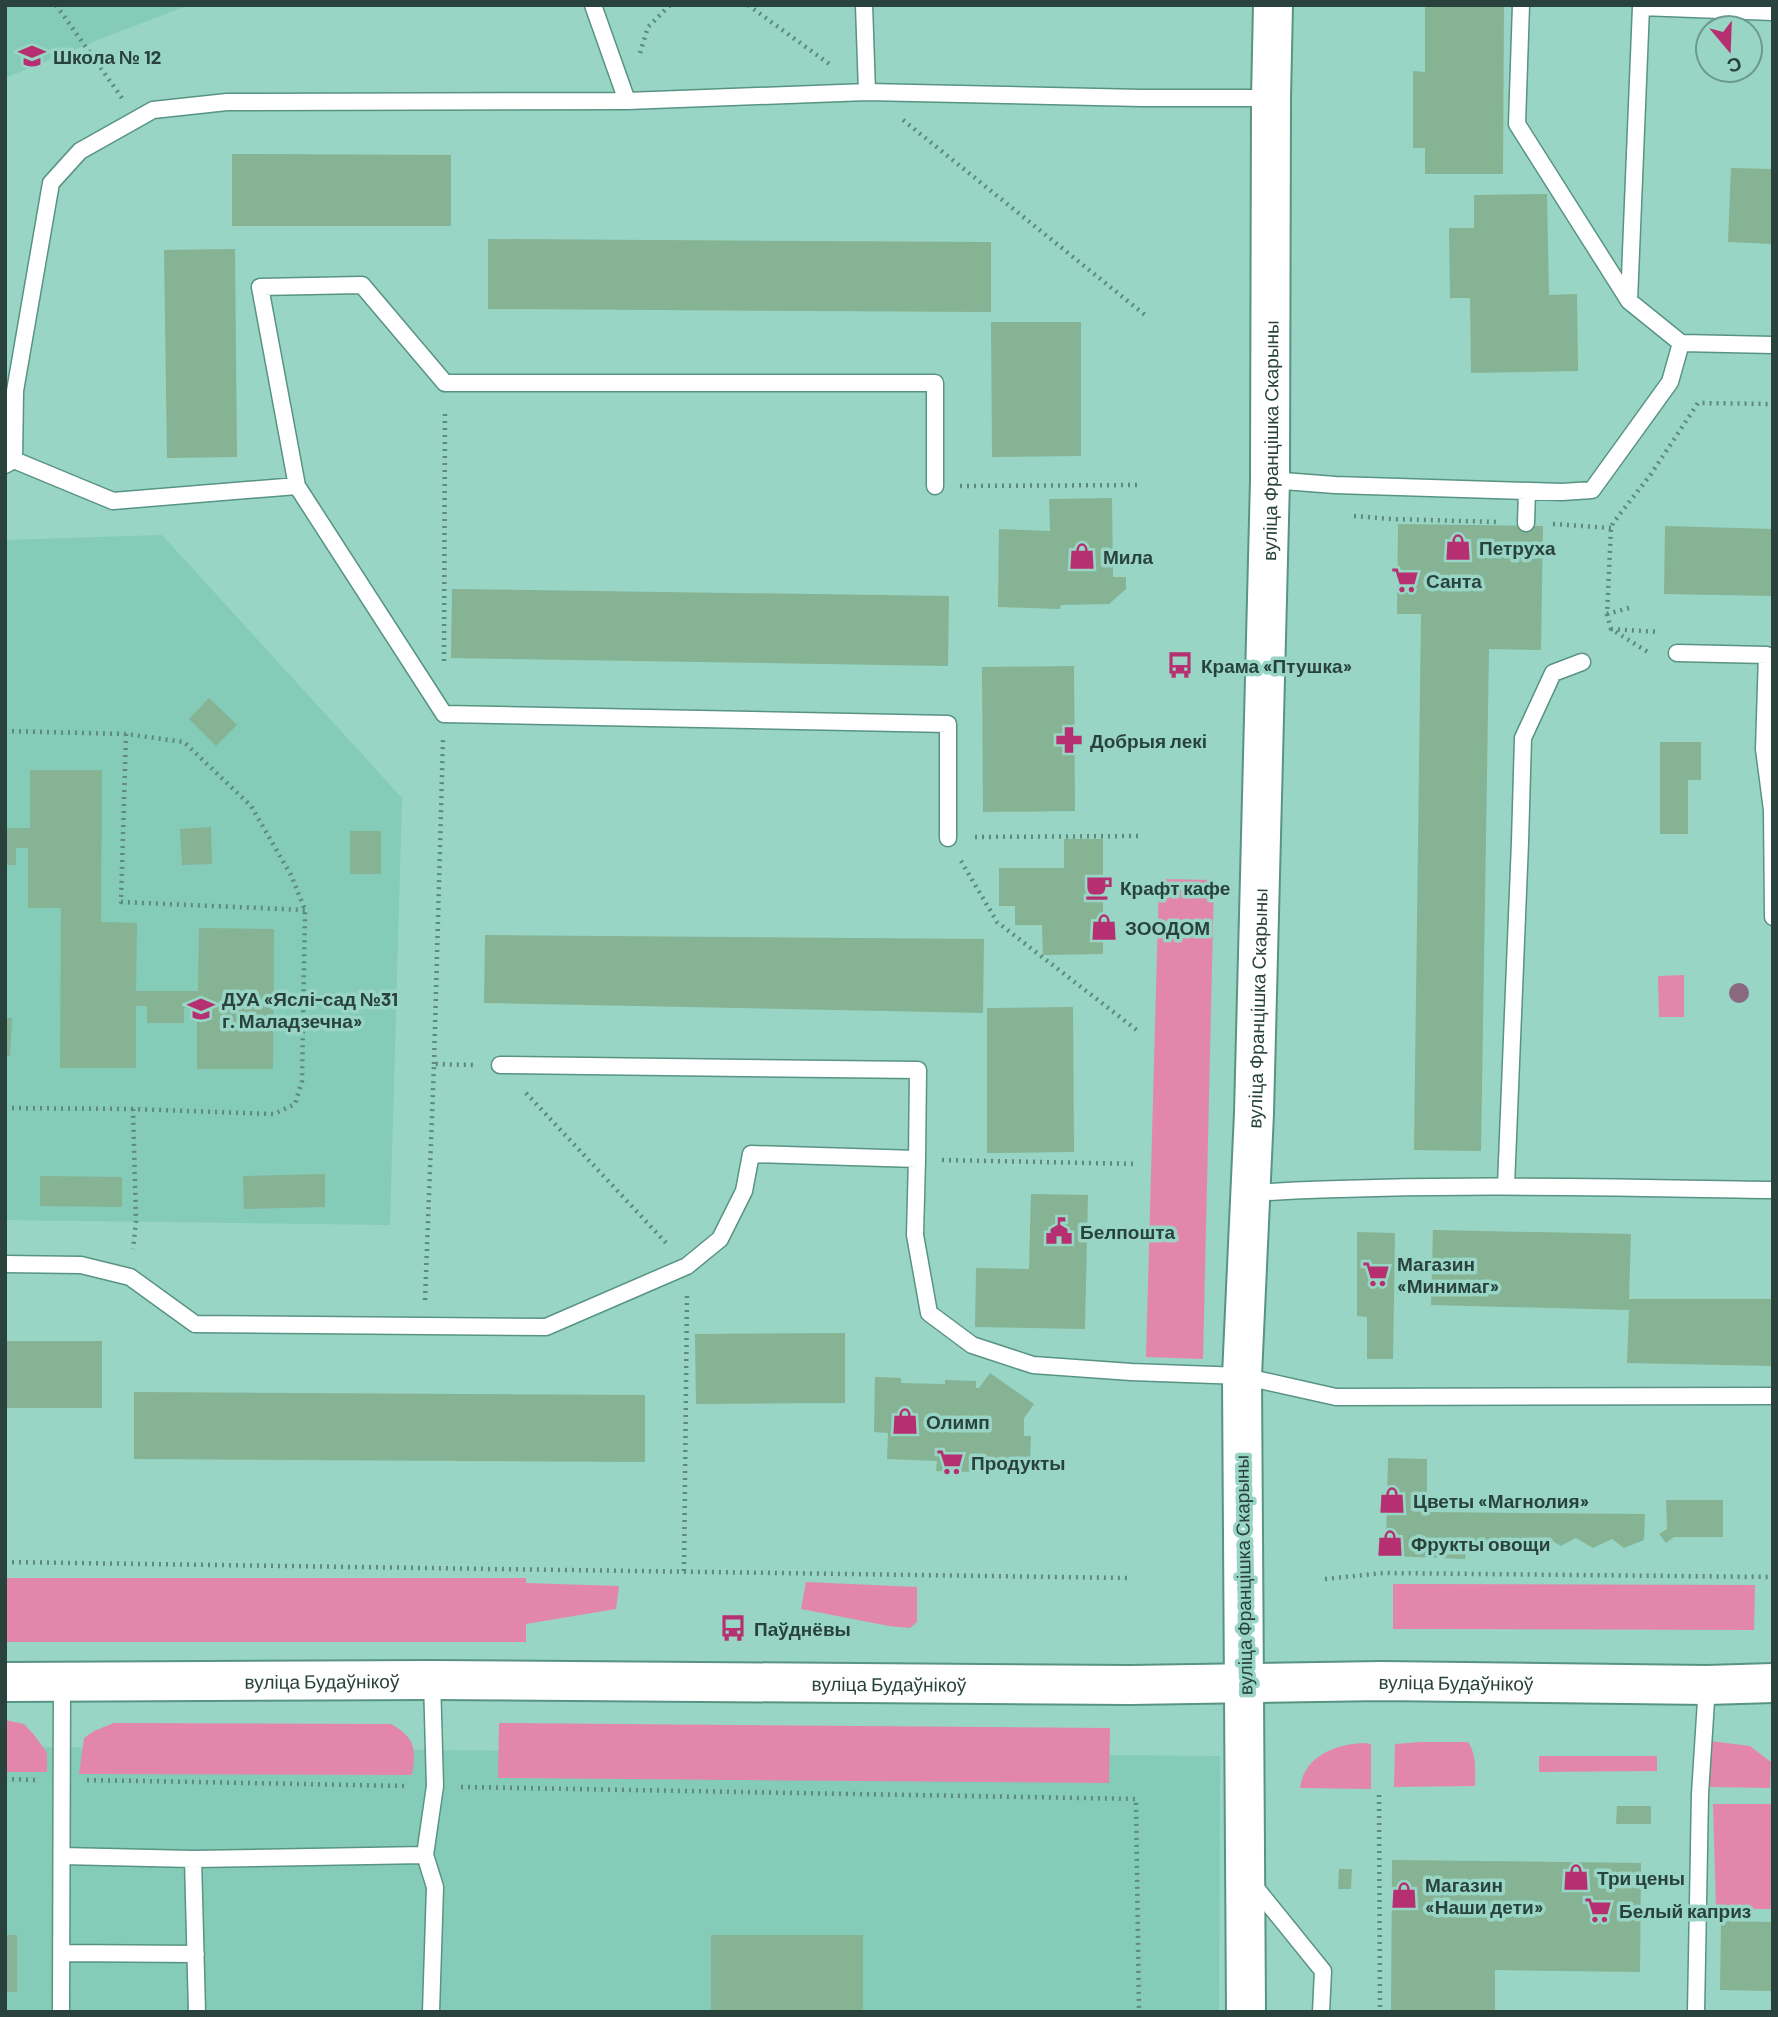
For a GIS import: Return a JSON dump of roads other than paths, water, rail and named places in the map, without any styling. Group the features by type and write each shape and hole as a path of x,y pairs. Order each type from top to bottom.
{"main road":[{"name":"вуліца Францішка Скарыны","path":"1246,2012 1242,1376 1254,1113 1270,480 1273,5"},
{"name":"вуліца Будаўнікоў","path":"5,1682 432,1680 1130,1685 1382,1681 1707,1685 1773,1683"}],"lane":[{"path":"593,5 628,101"},
{"path":"864,5 867,92"},
{"path":"1521,5 1517,124 1629,301 1681,342 1773,345"},
{"path":"1629,301 1641,7 1773,12"},
{"path":"297,486 113,501 10,462 15,390 51,183 80,151 153,110 227,102 628,101 867,92 1128,98 1271,98"},
{"path":"935,486 935,383 445,383 362,285 260,287 297,486 444,714 948,724 948,838"},
{"path":"1270,480 1335,485 1527,491 1592,490 1670,382 1681,342"},
{"path":"1526,523 1527,491"},
{"path":"1677,653 1768,655 1764,749 1772,810 1773,917"},
{"path":"1506,1186 1522,738 1553,673 1582,662"},
{"path":"500,1065 918,1070 915,1236 929,1313 972,1345 1033,1365 1242,1376 1336,1397 1773,1396"},
{"path":"5,1264 81,1265 130,1278 194,1324 546,1327 687,1266 720,1239 744,1191 751,1154 917,1159"},
{"path":"1250,1193 1337,1188 1506,1186 1773,1190"},
{"path":"431,2012 435,1887 425,1855 435,1786 432,1680"},
{"path":"61,2012 62,1682"},
{"path":"1696,2012 1700,1794 1707,1685"},
{"path":"62,1856 193,1859 425,1855"},
{"path":"193,1859 197,2012"},
{"path":"1246,1876 1323,1972 1321,2012"},
{"path":"62,1952 196,1954"}],"place":[{"name":"Школа № 12","path":"32,56"},
{"name":"Петруха","path":"1458,547"},
{"name":"Мила","path":"1082,556"},
{"name":"Санта","path":"1405,580"},
{"name":"Крама «Птушка»","path":"1180,665"},
{"name":"Добрыя лекі","path":"1069,740"},
{"name":"Крафт кафе","path":"1099,887"},
{"name":"ЗООДОМ","path":"1104,927"},
{"name":"ДУА «Яслі-сад №31 г. Маладзечна»","path":"201,1009"},
{"name":"Белпошта","path":"1059,1231"},
{"name":"Магазин «Минимаг»","path":"1376,1274"},
{"name":"Олимп","path":"905,1421"},
{"name":"Продукты","path":"950,1462"},
{"name":"Цветы «Магнолия»","path":"1392,1500"},
{"name":"Фрукты овощи","path":"1390,1543"},
{"name":"Паўднёвы","path":"733,1628"},
{"name":"Три цены","path":"1576,1877"},
{"name":"Магазин «Наши дети»","path":"1404,1895"},
{"name":"Белый каприз","path":"1598,1910"}]}
